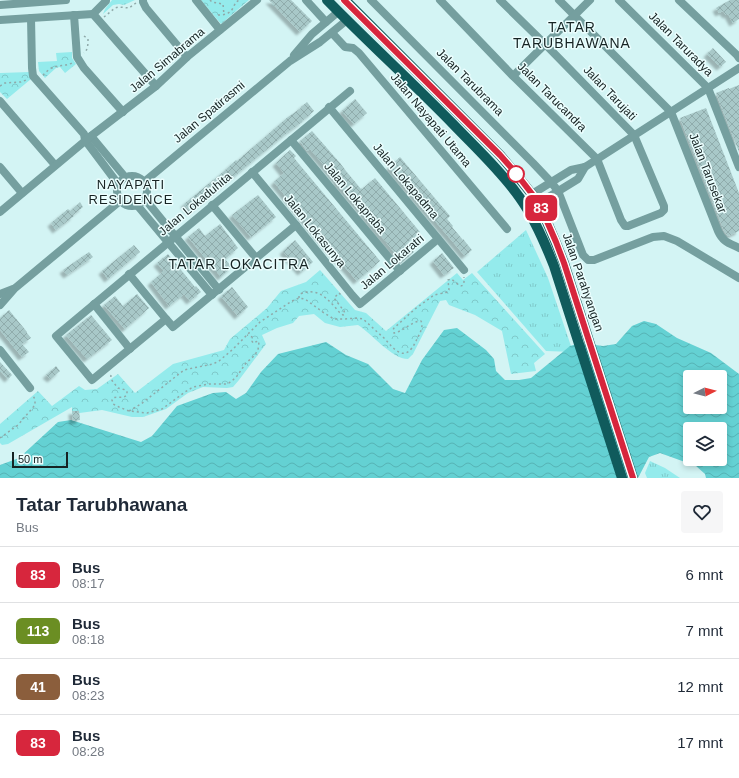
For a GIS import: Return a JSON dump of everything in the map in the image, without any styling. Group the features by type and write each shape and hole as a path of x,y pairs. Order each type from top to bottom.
{"main road":[{"name":"Jalan Parahyangan","path":"327,0 444,114 490,162 508,182 530,213 554,266 622,478"},
{"name":"Jalan Parahyangan","path":"344,0 500,155 539,203 564,263 633,478"},
{"path":"444,114 452,106"}],"street":[{"path":"0,5 66,0"},
{"path":"0,20 93,14 106,0"},
{"path":"196,0 220,30"},
{"name":"Jalan Simabrama","path":"0,212 87,137 123,112 156,86 187,57 257,0"},
{"path":"306,0 326,22"},
{"name":"Jalan Tarubrama","path":"371,0 551,182 558,192 583,255 588,260 594,260 653,237 664,236 677,241 739,278"},
{"name":"Jalan Tarucandra","path":"440,0 513,76 597,159"},
{"name":"Jalan Tarujati","path":"500,0 634,136"},
{"path":"559,0 671,112"},
{"path":"513,76 590,0"},
{"name":"Jalan Taruradya","path":"619,0 708,88"},
{"path":"679,0 739,58"},
{"path":"143,1 146,8 187,57"},
{"name":"Jalan Spatirasmi","path":"290,61 312,34 338,12"},
{"path":"93,14 156,86"},
{"path":"74,15 77,58 123,112"},
{"path":"31,18 32,68 35,78 87,137 125,177"},
{"name":"Jalan Spatirasmi","path":"144,182 290,61 320,42 347,20"},
{"name":"Jalan Nayapati Utama","path":"332,33 345,47 352,48 359,53 507,230"},
{"path":"532,194 571,170 585,167 739,68"},
{"path":"708,88 739,167"},
{"name":"Jalan Lokaduhita","path":"109,366 92,380 56,336 350,91"},
{"path":"0,101 55,165"},
{"name":"Jalan Lokapadma","path":"329,107 464,270"},
{"name":"Jalan Tarusekar","path":"671,112 721,238 739,248"},
{"path":"597,159 621,220 625,226 662,213 664,206 634,136"},
{"path":"87,137 118,184"},
{"name":"Jalan Lokapraba","path":"291,140 400,271"},
{"path":"0,166 22,193"},
{"path":"539,203 578,179 585,167"},
{"name":"Jalan Lokasunya","path":"252,172 360,304"},
{"path":"133,176 141,179 146,186 147,191 144,200 137,205 130,206 120,201 117,188 118,184 125,177 133,176"},
{"path":"144,200 219,290"},
{"path":"0,305 14,288 120,201"},
{"path":"137,205 212,295"},
{"path":"212,205 256,258"},
{"path":"129,274 173,328 296,225"},
{"name":"Jalan Lokaratri","path":"360,304 438,239"},
{"path":"0,294 14,288"},
{"path":"94,304 130,348"},
{"path":"109,366 166,319"},
{"path":"1,352 30,388"}],"path":[{"path":"210,0 212,2 223,4 224,15"},
{"path":"208,15 224,15 228,13 233,8 235,2 239,0"},
{"path":"99,21 115,8 129,8 138,1 143,1"},
{"path":"0,86 5,83 21,82 35,78 53,67 72,63 86,51 88,44 88,39 75,32"},
{"path":"129,411 141,404 184,370 213,364 219,361 260,322 299,298 305,299 334,319 363,319 396,351 405,353 410,351 423,323 421,321 417,321 397,332 394,332 394,328 434,296 448,292 448,280 451,279 459,286 462,285 464,282 464,270"},
{"path":"299,298 300,294 312,291 319,294 332,304 343,315 345,314 344,311 334,298 339,293 345,300 352,296"},
{"path":"109,366 114,372 110,378 112,381 118,388 126,390 127,392 127,395 123,398 113,398 113,404 119,408 129,411 147,413 159,410 193,387 208,384 227,384 232,381 258,350 259,342 253,343 252,337 247,335"},
{"path":"0,438 18,425 34,405 35,400 30,388"}],"green space":[{"path":"112,0 135,0 124,5 113,5 103,14"},
{"path":"201,0 249,0 221,24"},
{"path":"215,0 231,0 231,3 228,8 224,10 216,6"},
{"path":"72,52 72,58 76,64 65,73 60,67 56,68 45,78 39,71 38,62 57,61 56,53"},
{"path":"30,72 31,79 7,99 0,92 0,73"},
{"path":"526,230 548,278 573,352 546,351 477,272"},
{"path":"320,270 355,310 366,313 386,331 457,273 463,280 472,273 545,354 534,363 536,371 511,374 502,331 475,315 449,305 446,300 440,301 413,354 408,359 402,358 389,351 358,325 340,327 325,323 314,314 299,316 293,323 262,335 266,344 233,387 203,387 188,393 166,409 143,417 132,417 102,410 72,414 72,407 8,444 2,445 0,443 0,424 38,391 52,406 79,386 85,390 97,389 118,374 135,393 173,364 224,350 230,339 267,308 281,291 306,282"},
{"path":"650,461 665,468 680,478 647,478 645,473"}],"water":[{"path":"644,321 656,324 677,338 711,353 739,374 739,478 706,478 705,474 696,466 727,466 727,422 683,422 683,461 660,453 649,457 638,478 0,478 0,465 19,458 58,422 71,420 141,442 152,436 177,406 213,393 226,392 236,399 246,393 261,372 278,354 326,342 346,355 368,364 393,389 405,393 422,360 444,330 457,328 486,350 494,359 496,371 505,380 531,378 570,346 580,343 603,346 616,344 632,326"}],"building":[{"path":"269,0 291,0 312,21 300,32"},
{"path":"730,0 739,0 739,19 733,23 728,14 726,15 723,11 719,13 716,8"},
{"path":"713,48 726,62 720,67 707,54"},
{"path":"739,85 739,152 716,93"},
{"path":"355,99 367,113 354,124 342,111"},
{"path":"307,102 314,111 191,212 184,204"},
{"path":"706,108 739,193 739,231 728,236 724,231 680,118"},
{"path":"312,131 361,189 375,178 420,232 407,243 414,252 401,263 357,205 336,182 337,181 310,149 307,151 300,141"},
{"path":"290,150 296,156 294,158 380,261 357,281 274,182 284,173 276,163"},
{"path":"400,157 450,216 447,219 453,226 452,227 472,250 465,256 389,167"},
{"path":"258,195 276,217 251,237 232,215"},
{"path":"80,202 83,207 56,230 51,223 68,209 70,211"},
{"path":"220,224 238,248 225,259 232,267 221,277 188,237 199,228 205,236"},
{"path":"295,240 313,262 301,272 283,251"},
{"path":"134,245 140,252 108,279 102,271"},
{"path":"89,252 93,257 67,275 63,270"},
{"path":"442,253 454,268 444,275 433,261"},
{"path":"168,254 195,287 196,286 201,292 190,301 184,294 169,306 151,282 164,271 157,263"},
{"path":"232,287 248,307 238,316 221,296"},
{"path":"137,294 149,308 125,329 104,305 115,296 123,306"},
{"path":"9,310 31,338 22,344 29,352 22,357 0,330 0,318"},
{"path":"91,315 112,340 87,359 66,335"},
{"path":"0,362 12,375 8,379 0,370"},
{"path":"56,366 60,371 51,379 46,375"},
{"path":"72,411 79,411 80,420 73,421"}],"bus line":[{"name":"83","path":"344,0 500,155 539,203 560,252 633,478"}],"district":[{"name":"TATAR TARUBHAWANA","path":"572,36"},
{"name":"NAYAPATI RESIDENCE","path":"131,192"},
{"name":"TATAR LOKACITRA","path":"239,264"}]}
